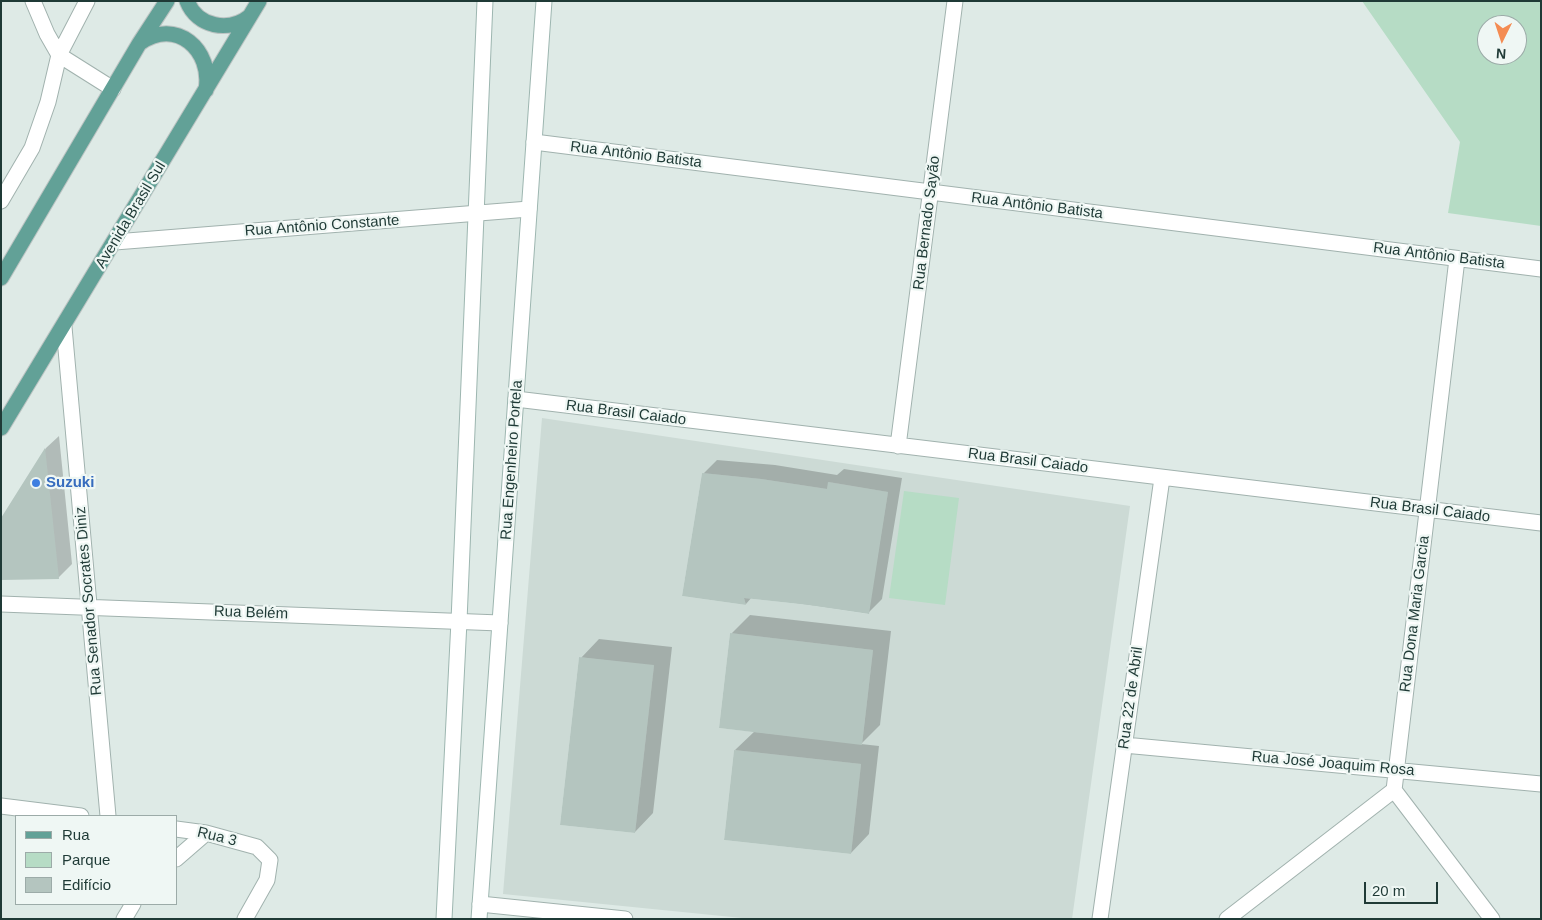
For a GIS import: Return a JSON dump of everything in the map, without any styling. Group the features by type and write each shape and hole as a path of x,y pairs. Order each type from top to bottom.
{"main road":[{"path":"1,278 139,44 167,1"},
{"path":"187,1 194,13 212,25 234,25 244,21 256,8"},
{"name":"Avenida Brasil Sul","path":"1,428 256,8"},
{"path":"139,44 147,38 167,34 186,40 196,47 203,57 207,74 206,92"}],"street":[{"path":"33,1 47,34 60,55 113,89"},
{"path":"1,201 32,148 48,102 60,55 87,1"},
{"path":"444,919 460,621 485,1"},
{"name":"Rua Engenheiro Portela","path":"480,911 544,1"},
{"name":"Rua Bernado Sayão","path":"898,446 956,1"},
{"name":"Rua Antônio Batista","path":"534,142 1541,269"},
{"name":"Rua Antônio Constante","path":"115,242 530,209"},
{"name":"Rua Dona Maria Garcia","path":"1394,790 1457,259"},
{"name":"Rua Senador Socrates Diniz","path":"64,327 108,815"},
{"name":"Rua Brasil Caiado","path":"516,399 1541,523"},
{"name":"Rua 22 de Abril","path":"1100,919 1162,478"},
{"name":"Rua Belém","path":"1,604 500,623"},
{"name":"Rua José Joaquim Rosa","path":"1124,745 1541,784"},
{"path":"1227,919 1394,790 1492,919"},
{"path":"1,806 73,815"},
{"name":"Rua 3","path":"178,829 206,833 257,848 270,860 268,880 245,919"},
{"path":"178,857 206,833"},
{"path":"124,919 132,905"},
{"path":"480,911 625,919"}],"shaded area":[{"path":"542,418 1130,506 1072,919 752,919 503,894","holes":["702,473 761,479 827,489 829,482 888,492 868,614 744,598 746,605 682,596","730,633 873,650 862,744 719,728","579,657 654,666 635,833 560,825","734,750 861,764 851,854 724,840"]}],"green space":[{"path":"1362,1 1541,1 1541,226 1448,213 1460,142"},
{"path":"904,491 959,498 945,605 889,598"}],"building":[{"name":"Suzuki","path":"45,448 59,579 1,580 1,518"},
{"path":"702,473 761,479 827,489 828,482 888,492 869,614 744,598 746,605 682,596"},
{"path":"730,633 873,650 862,745 719,728"},
{"path":"579,657 654,665 635,833 560,825"},
{"path":"734,750 861,764 851,854 724,840"}],"place":[{"name":"Suzuki","path":"36,483"}]}
